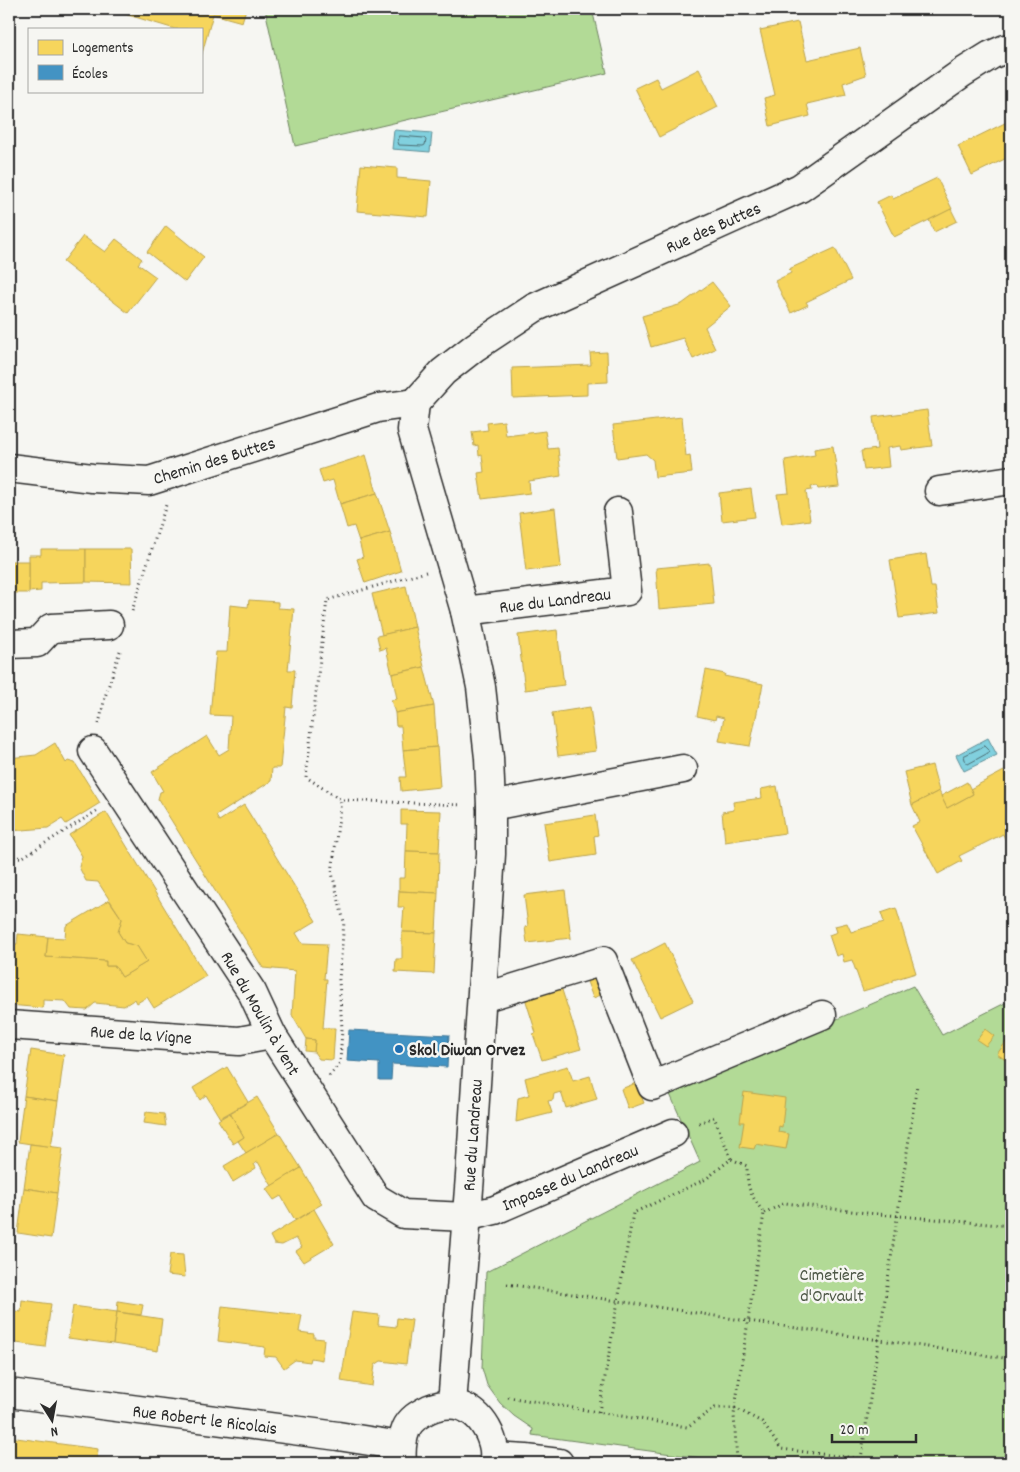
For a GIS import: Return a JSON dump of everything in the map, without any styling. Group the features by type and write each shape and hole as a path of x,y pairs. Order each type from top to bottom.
{"street":[{"name":"Rue des Buttes","path":"415,403 443,372 475,347 534,308 800,188 962,73 991,55 1011,48"},
{"name":"Chemin des Buttes","path":"9,468 92,478 149,482 378,408 415,403"},
{"name":"Rue du Landreau","path":"415,403 412,430 464,611 482,686 489,758 491,806 491,854 482,998 452,1404"},
{"path":"939,491 1011,480"},
{"name":"Rue du Landreau","path":"464,611 627,591 618,512"},
{"path":"9,644 37,643 51,628 109,626"},
{"name":"Rue du Moulin à Vent","path":"92,751 252,992 272,1036 376,1198 403,1214 466,1217"},
{"path":"491,806 683,769"},
{"path":"482,998 603,961 652,1086 822,1015"},
{"name":"Rue de la Vigne","path":"9,1025 239,1042 272,1036"},
{"name":"Impasse du Landreau","path":"466,1217 495,1210 673,1133"},
{"name":"Rue Robert le Ricolais","path":"9,1393 338,1436 401,1455"},
{"path":"401,1455 406,1428 417,1415 436,1406 452,1404 470,1410 484,1422 492,1440 494,1460 526,1459 559,1463"}],"path":[{"path":"450,565 327,600 306,777 341,800 491,806"},
{"path":"9,858 23,857 122,796"},
{"path":"312,1097 340,1063 342,1029 339,980 344,922 332,873 341,800"},
{"path":"861,1459 917,1085"},
{"path":"673,1133 714,1117 731,1159 747,1166 747,1183 751,1196 764,1213 734,1415 737,1460"},
{"path":"600,1412 633,1213 706,1179 731,1159"},
{"path":"764,1213 785,1203 1011,1226"},
{"path":"507,1284 1011,1359"},
{"path":"508,1396 687,1426 715,1408 735,1408 762,1422 781,1449 894,1463"}],"green space":[{"path":"265,9 592,9 607,73 295,146"},
{"name":"Cimetière d'Orvault","path":"913,986 942,1035 1011,1000 1011,1463 738,1463 532,1435 533,1429 514,1416 500,1403 487,1385 482,1368 486,1272 700,1162 669,1092"}],"water":[{"path":"394,130 432,133 430,152 392,149"},
{"path":"988,738 997,755 964,771 956,755"}],"building: Logements":[{"path":"116,9 246,9 242,22 213,14 202,53 202,28 172,28 115,11"},
{"path":"798,22 807,60 860,48 866,75 843,83 846,95 807,104 810,116 770,126 764,98 775,95 760,30"},
{"path":"699,69 718,107 659,137 635,88 656,78 661,88"},
{"path":"1011,120 1011,156 972,175 958,146"},
{"path":"361,165 397,168 397,178 431,181 428,217 357,211"},
{"path":"937,178 952,209 894,237 877,202 891,195 893,199"},
{"path":"951,209 957,221 934,232 929,220"},
{"path":"166,226 204,257 185,282 147,252"},
{"path":"83,236 105,252 116,239 142,259 138,264 156,277 128,313 63,262"},
{"path":"835,248 851,280 806,302 808,305 791,313 775,281 791,273 789,269"},
{"path":"712,282 731,306 705,327 715,349 693,359 683,338 651,347 642,316 682,304"},
{"path":"607,352 608,382 587,383 587,395 513,398 512,368 591,365 590,353"},
{"path":"927,410 932,446 901,450 900,446 887,448 889,467 864,470 861,451 877,449 873,417"},
{"path":"682,417 686,456 690,455 692,473 655,477 653,460 646,454 617,458 613,425"},
{"path":"504,421 506,436 545,431 548,449 558,448 561,476 529,481 530,493 482,499 478,473 484,472 482,455 479,456 478,445 474,446 472,432 488,430 487,423"},
{"path":"833,446 839,487 818,489 817,486 811,487 812,490 806,491 810,520 782,524 777,494 789,493 785,460 815,455 814,449"},
{"path":"366,455 377,493 340,504 333,480 323,483 319,470"},
{"path":"751,489 755,517 722,521 719,493"},
{"path":"377,493 390,532 359,541 354,526 347,528 340,504"},
{"path":"555,508 561,567 526,571 519,513"},
{"path":"390,532 401,571 365,583 357,559 363,557 359,541"},
{"path":"41,549 86,549 86,582 41,583 41,591 29,592 29,555 41,555"},
{"path":"86,549 131,549 132,583 86,582"},
{"path":"926,554 931,587 935,587 939,613 899,618 890,560"},
{"path":"9,561 29,561 29,593 9,593"},
{"path":"710,563 714,604 659,609 656,568"},
{"path":"406,586 415,627 382,635 372,594"},
{"path":"249,600 278,602 278,608 294,609 288,670 295,670 292,708 286,707 280,768 272,768 271,781 216,816 219,821 244,805 316,921 296,933 302,943 327,944 324,979 327,979 323,1028 335,1028 333,1060 319,1059 314,1052 315,1040 306,1039 292,1015 295,971 263,968 158,799 160,792 163,791 152,772 207,736 219,755 229,749 231,716 210,715 216,652 227,652 230,605 248,607"},
{"path":"415,627 424,667 392,674 386,648 380,650 377,636"},
{"path":"557,630 564,685 525,690 518,635"},
{"path":"424,667 434,706 395,713 391,700 397,699 392,674"},
{"path":"706,670 725,674 724,676 763,684 750,746 719,741 724,718 716,716 715,720 697,716"},
{"path":"434,706 437,747 403,750 401,726 396,726 395,713"},
{"path":"590,707 596,751 558,756 552,713"},
{"path":"55,743 66,763 68,761 75,763 100,803 66,824 62,819 48,828 9,831 9,758 36,755"},
{"path":"437,747 440,787 401,791 400,777 406,777 403,750"},
{"path":"932,765 939,791 912,805 904,772"},
{"path":"1004,771 1011,782 1011,836 1005,839 1003,834 959,856 962,861 938,874 912,826 920,822 912,805 939,791 947,808 973,794 970,789"},
{"path":"967,782 973,794 947,808 941,796"},
{"path":"777,786 785,833 725,842 722,812 734,810 733,802 762,798 761,789"},
{"path":"401,810 441,811 439,852 406,851 407,824 401,824"},
{"path":"106,812 206,976 154,1008 147,997 137,1003 135,999 124,1006 95,1003 87,1010 71,1009 65,1001 43,1000 43,1008 9,1005 9,944 17,944 18,934 48,937 46,957 106,961 106,966 115,966 122,977 147,962 137,946 125,943 118,932 122,919 98,882 86,881 79,867 82,856 69,835"},
{"path":"595,815 598,835 594,836 596,855 550,862 544,823"},
{"path":"406,851 439,852 438,893 399,891 399,878 405,878"},
{"path":"565,890 571,938 527,943 525,927 528,926 524,895"},
{"path":"399,891 438,893 436,933 402,932 404,907 398,907"},
{"path":"109,900 122,919 118,932 125,943 137,946 147,962 122,977 115,966 106,966 106,961 46,957 48,937 65,938 66,926"},
{"path":"896,908 916,973 863,991 852,960 844,962 842,954 836,956 829,935 837,932 835,926 847,923 851,932 884,922 881,913"},
{"path":"402,932 436,933 434,974 395,972 396,959 402,959"},
{"path":"665,943 693,1001 660,1017 632,960"},
{"path":"597,976 604,994 593,998 586,979"},
{"path":"561,987 581,1049 542,1060 533,1034 536,1033 525,998"},
{"path":"985,1029 994,1036 986,1046 977,1040"},
{"path":"1011,1035 1011,1064 997,1054"},
{"path":"306,1039 315,1040 314,1052 305,1051"},
{"path":"31,1050 64,1055 58,1101 24,1096"},
{"path":"568,1066 573,1081 590,1076 597,1099 566,1108 561,1092 554,1094 553,1100 548,1101 552,1113 516,1122 518,1098 529,1095 525,1078"},
{"path":"227,1067 248,1102 220,1118 206,1095 200,1100 193,1088"},
{"path":"636,1083 644,1103 628,1109 621,1089"},
{"path":"744,1092 785,1098 782,1127 779,1126 778,1132 789,1134 786,1149 756,1144 754,1149 740,1147 744,1122 740,1122"},
{"path":"24,1096 58,1101 51,1147 18,1142"},
{"path":"257,1097 279,1133 246,1153 238,1141 244,1137 230,1113"},
{"path":"146,1112 164,1114 166,1126 144,1123"},
{"path":"230,1113 244,1137 233,1144 218,1120"},
{"path":"279,1133 301,1168 272,1186 258,1162 254,1164 256,1168 233,1182 224,1166"},
{"path":"30,1144 63,1148 57,1193 24,1188"},
{"path":"301,1168 322,1204 295,1220 281,1196 274,1200 266,1189"},
{"path":"24,1188 57,1193 51,1238 18,1233"},
{"path":"314,1209 334,1244 304,1262 296,1251 302,1247 296,1238 282,1245 274,1244 270,1236"},
{"path":"170,1254 183,1255 185,1277 167,1275"},
{"path":"22,1300 51,1304 45,1347 9,1342 9,1310 21,1312"},
{"path":"118,1301 143,1305 141,1315 117,1312"},
{"path":"73,1306 117,1312 113,1344 68,1338"},
{"path":"222,1306 302,1315 299,1332 314,1334 314,1338 324,1339 322,1360 311,1358 310,1362 295,1360 284,1368 276,1357 264,1356 265,1347 218,1341"},
{"path":"117,1312 162,1319 158,1351 113,1344"},
{"path":"352,1312 379,1315 378,1325 396,1327 397,1318 412,1320 406,1364 381,1361 375,1365 372,1386 341,1381"},
{"path":"9,1437 98,1449 97,1458 139,1463 9,1463"}],"building: Écoles":[{"path":"349,1030 449,1035 447,1067 392,1064 391,1080 379,1080 379,1063 347,1061"}],"place":[{"name":"Skol Diwan Orvez","path":"399,1049"}]}
